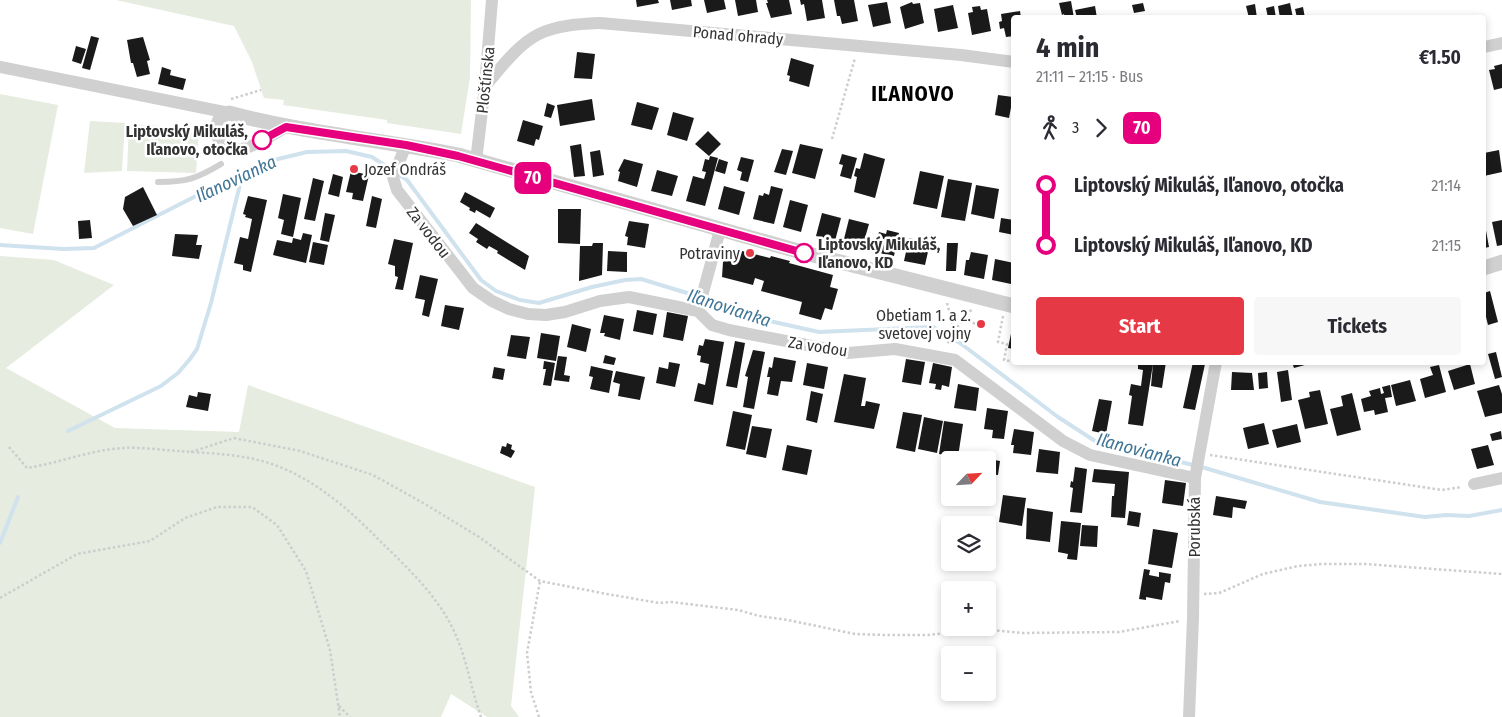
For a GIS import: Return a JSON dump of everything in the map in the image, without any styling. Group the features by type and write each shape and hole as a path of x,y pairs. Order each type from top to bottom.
{"street":[{"name":"Ploštínska","path":"476,161 485,86 492,0"},
{"name":"Ponad ohrady","path":"485,86 518,49 539,34 570,25 600,23 961,55 1011,62"},
{"path":"1486,47 1502,43"},
{"path":"0,67 229,113 286,127 406,145 476,161 720,230 949,290 1009,310"},
{"path":"229,113 218,120 216,131 222,144 230,150 242,150 286,127"},
{"name":"Za vodou","path":"406,145 396,171 397,190 466,280 482,295 509,309 528,314 546,315 565,312 600,301 629,297 699,308 712,325 848,353 895,349 955,360 1063,441 1090,455 1197,466"},
{"path":"699,308 720,230"},
{"name":"Porubská","path":"1189,717 1194,618 1197,466 1215,365"},
{"path":"1474,484 1502,478"}],"lane":[{"path":"158,182 184,182 204,175 221,164"}],"path":[{"path":"832,139 854,62"},
{"path":"953,332 946,302 955,304"},
{"path":"947,344 953,332 972,308 964,306"},
{"path":"1009,310 998,342 1007,344 1004,360 1011,361"},
{"path":"963,320 977,324"},
{"path":"191,452 234,438 300,451 373,475 478,537 540,581 658,603 671,602 738,610 759,616 855,634 928,635 982,629 1022,633 1119,632 1194,618"},
{"path":"9,447 27,468 73,455 123,448 191,452 261,460 277,466 325,492 350,512 419,582 451,625 464,651 481,717"},
{"path":"1197,466 1442,490 1474,484"},
{"path":"0,598 77,554 150,541 185,518 217,507 252,507 277,525 306,571 330,650 340,717"},
{"path":"1194,596 1212,595 1263,574 1298,566 1323,564 1365,564 1502,574"},
{"path":"539,717 531,692 527,653 540,581"},
{"path":"338,704 350,717"}],"shaded area":[{"path":"116,0 471,0 470,77 461,134 387,123 387,120 283,105 284,100 264,98 252,62 234,26"},
{"path":"0,94 58,105 33,234 0,228"},
{"path":"90,121 125,123 122,171 84,173"},
{"path":"129,124 199,128 196,173 127,171"},
{"path":"0,256 54,260 114,285 6,368 115,428 239,432 248,385 535,487 511,706 519,717 487,717 451,694 441,717 0,717"}],"building":[{"path":"636,0 658,0 659,3 637,7"},
{"path":"670,0 691,0 692,6 672,10"},
{"path":"704,0 724,0 726,9 707,13"},
{"path":"735,0 756,0 758,12 738,16"},
{"path":"767,0 789,0 792,14 771,18 766,3 768,3"},
{"path":"800,0 822,0 825,18 807,21 804,4 801,5"},
{"path":"834,0 854,0 858,21 842,24 840,16 837,16"},
{"path":"1071,1 1073,15 1062,15 1059,3"},
{"path":"887,2 891,23 873,27 868,5"},
{"path":"912,2 913,4 920,3 924,23 905,29 900,7"},
{"path":"1143,3 1145,11 1134,13 1132,5"},
{"path":"1290,3 1292,15 1280,15 1278,6"},
{"path":"1255,4 1257,15 1248,15 1246,6"},
{"path":"953,5 958,28 938,32 934,9"},
{"path":"980,6 981,10 987,9 991,31 972,35 968,13 973,12 972,7"},
{"path":"1095,6 1096,15 1076,15 1075,10"},
{"path":"1274,6 1276,15 1267,15 1266,8"},
{"path":"1303,7 1304,15 1296,15 1295,9"},
{"path":"1020,11 1021,15 1011,15 1011,36 1006,37 1004,28 1000,29 1001,14"},
{"path":"91,36 99,38 90,70 82,68"},
{"path":"143,37 150,60 147,61 150,74 137,77 133,63 131,63 127,40"},
{"path":"76,46 86,49 81,64 72,61"},
{"path":"577,52 595,54 592,79 574,78"},
{"path":"791,58 814,65 809,87 789,81 790,76 787,75"},
{"path":"1502,64 1502,88 1494,90 1489,70 1495,69 1494,66"},
{"path":"162,67 171,70 170,75 186,79 183,90 158,84"},
{"path":"998,95 1011,97 1009,118 995,115"},
{"path":"592,99 595,120 560,126 557,105"},
{"path":"637,102 659,108 652,130 631,125"},
{"path":"547,103 555,106 551,118 544,116"},
{"path":"673,112 694,118 687,141 667,135"},
{"path":"523,120 543,126 539,140 536,139 534,146 517,141"},
{"path":"708,131 721,144 709,156 695,144"},
{"path":"581,144 585,176 574,177 570,146"},
{"path":"800,144 823,149 815,179 792,173"},
{"path":"782,149 793,151 786,175 774,172"},
{"path":"600,150 604,175 593,177 590,152"},
{"path":"1499,150 1502,172 1486,176 1486,153"},
{"path":"864,153 885,159 875,198 854,192 857,177 854,176 856,168 860,169"},
{"path":"842,154 857,158 851,179 840,176 843,165 839,164"},
{"path":"710,156 718,158 705,206 686,201 693,176 704,179 706,172 702,171 705,159 709,160"},
{"path":"741,157 754,160 748,182 740,180 742,172 737,170"},
{"path":"624,159 643,164 637,187 618,181 620,172 618,171"},
{"path":"719,159 728,162 725,174 715,171"},
{"path":"657,170 678,176 672,196 651,191"},
{"path":"351,171 369,175 363,201 352,199 353,193 346,192"},
{"path":"920,171 944,176 937,209 913,204"},
{"path":"333,174 343,177 339,197 328,194"},
{"path":"313,178 324,181 315,221 304,219"},
{"path":"948,179 972,183 965,221 941,217"},
{"path":"976,185 999,189 994,219 971,214"},
{"path":"724,186 745,192 739,215 718,209"},
{"path":"771,186 783,189 774,224 753,219 759,195 763,196 764,193 769,195"},
{"path":"143,187 157,215 133,226 123,209 125,197"},
{"path":"465,192 495,208 490,218 476,210 475,213 469,210 470,208 460,202"},
{"path":"283,194 301,198 293,237 281,234 284,220 278,218"},
{"path":"248,196 267,200 251,272 243,270 243,265 234,263 240,237 248,239 252,219 245,217 246,215 243,214"},
{"path":"372,196 382,199 376,228 366,226"},
{"path":"790,200 808,205 801,232 783,227"},
{"path":"558,209 581,209 580,244 558,243"},
{"path":"325,213 335,215 329,242 320,240"},
{"path":"822,213 841,218 835,241 816,236"},
{"path":"1001,218 1011,220 1011,234 999,232"},
{"path":"849,219 869,224 862,248 843,243"},
{"path":"90,220 92,238 79,239 78,221"},
{"path":"1502,220 1502,245 1497,246 1492,222"},
{"path":"629,221 649,224 645,248 627,245 628,237 625,236"},
{"path":"476,223 529,256 525,270 497,253 498,251 489,246 487,249 476,242 478,239 469,233"},
{"path":"887,230 899,233 894,256 874,252 879,232 886,234"},
{"path":"1486,230 1489,247 1486,248"},
{"path":"303,233 312,235 306,263 273,255 277,240 292,243 293,238 301,240"},
{"path":"175,234 198,235 196,245 202,245 199,259 172,256"},
{"path":"909,238 930,243 925,265 904,261"},
{"path":"394,239 413,243 403,290 395,289 398,277 395,276 395,266 388,264"},
{"path":"313,242 328,245 324,265 309,262"},
{"path":"593,243 603,243 602,275 579,281 580,246 592,246"},
{"path":"947,243 958,243 956,271 946,271"},
{"path":"730,248 770,258 771,256 833,275 830,287 838,289 832,310 825,308 821,320 799,314 802,302 761,291 764,281 755,278 753,285 722,277 723,262 728,257"},
{"path":"608,251 627,252 627,272 607,271"},
{"path":"971,252 988,255 984,279 964,275 966,260 969,260"},
{"path":"995,259 1011,262 1011,284 992,280"},
{"path":"420,275 438,279 429,317 422,315 425,300 415,298"},
{"path":"1490,291 1498,322 1488,325 1486,317 1486,292"},
{"path":"445,305 464,308 459,330 441,326"},
{"path":"637,310 657,314 653,335 633,331"},
{"path":"667,312 688,316 683,341 663,337"},
{"path":"604,315 624,319 620,340 604,336 605,333 600,333"},
{"path":"572,324 591,329 586,352 567,347"},
{"path":"541,333 560,336 556,361 537,358"},
{"path":"1011,334 1011,348 1008,348"},
{"path":"511,335 530,337 526,359 507,356"},
{"path":"705,339 724,342 713,405 694,401 698,383 705,385 709,364 700,362 701,356 697,355 699,345 703,346"},
{"path":"735,341 745,343 737,388 726,386"},
{"path":"753,350 765,352 754,409 743,407 748,377 745,376"},
{"path":"1496,352 1502,377 1495,379 1488,354"},
{"path":"605,355 616,358 614,365 603,363"},
{"path":"558,356 567,357 564,375 570,376 569,382 554,380"},
{"path":"774,357 796,361 792,382 781,381 778,396 767,394 770,377 767,377 769,367 772,368"},
{"path":"906,359 925,362 921,385 902,382"},
{"path":"544,361 555,363 551,386 543,385 546,369 543,369"},
{"path":"669,362 680,364 675,387 656,383 659,367 668,369"},
{"path":"807,363 828,367 824,389 803,385"},
{"path":"933,363 952,367 949,387 942,385 941,390 935,389 936,384 929,383"},
{"path":"1138,365 1153,365 1143,426 1128,424 1132,396 1129,395 1131,384 1141,386 1143,370 1138,369"},
{"path":"1153,365 1166,365 1162,388 1151,386"},
{"path":"1192,365 1205,365 1195,410 1183,408"},
{"path":"1293,365 1305,365 1294,368"},
{"path":"1439,365 1446,392 1425,398 1420,379 1433,375 1430,367"},
{"path":"1470,365 1475,384 1454,390 1448,371"},
{"path":"591,366 613,371 609,393 590,389 593,377 589,376"},
{"path":"494,367 505,369 503,380 492,378"},
{"path":"1288,370 1292,400 1281,402 1277,372"},
{"path":"616,371 645,377 640,400 618,396 620,384 613,382"},
{"path":"1232,372 1252,373 1254,390 1231,390"},
{"path":"1267,372 1268,388 1259,389 1258,373"},
{"path":"844,374 866,378 861,406 865,406 866,401 880,404 874,429 834,422"},
{"path":"1410,380 1416,401 1396,406 1391,385"},
{"path":"958,384 979,388 976,411 954,408"},
{"path":"1390,385 1392,397 1385,398 1388,412 1375,415 1374,410 1364,412 1361,399 1371,396 1369,391 1380,388 1381,394 1384,393 1382,387"},
{"path":"1499,385 1502,394 1502,413 1485,417 1477,391"},
{"path":"1320,390 1328,424 1305,429 1298,400 1310,397 1309,392"},
{"path":"811,391 823,394 817,423 806,420"},
{"path":"198,392 211,394 208,411 186,407 189,395 197,397"},
{"path":"1352,393 1361,430 1337,436 1330,409 1343,406 1341,396"},
{"path":"1099,399 1112,401 1106,434 1092,431"},
{"path":"987,408 1008,411 1004,439 992,438 993,430 984,429"},
{"path":"733,411 752,415 745,450 726,446"},
{"path":"903,412 922,415 915,452 896,448"},
{"path":"924,417 943,421 937,453 918,449"},
{"path":"944,421 963,424 959,451 941,451 941,454 939,454"},
{"path":"1264,423 1269,444 1248,449 1243,428"},
{"path":"1297,424 1301,442 1277,448 1272,430"},
{"path":"752,426 772,429 766,458 746,454"},
{"path":"1014,429 1034,432 1031,455 1013,453 1014,445 1011,445"},
{"path":"1501,431 1502,439 1492,441 1490,434"},
{"path":"507,443 512,445 511,449 515,451 511,458 500,453 502,446 506,447"},
{"path":"787,445 812,450 807,475 782,470"},
{"path":"1488,445 1494,465 1477,469 1471,449"},
{"path":"1039,449 1060,452 1058,474 1036,472"},
{"path":"996,460 1000,461 998,475 996,475"},
{"path":"1075,467 1087,469 1082,513 1070,512 1073,488 1070,487 1071,481 1073,482"},
{"path":"1094,469 1129,472 1125,518 1111,517 1112,496 1114,496 1115,484 1092,482"},
{"path":"1165,480 1186,483 1183,506 1162,503"},
{"path":"1003,495 1026,498 1022,526 999,522"},
{"path":"1216,496 1247,501 1245,509 1233,507 1232,518 1213,515"},
{"path":"1027,508 1053,512 1050,542 1026,539"},
{"path":"1129,511 1141,513 1139,527 1127,525"},
{"path":"1061,521 1081,523 1077,560 1067,559 1068,554 1058,552"},
{"path":"1082,525 1098,526 1097,547 1080,546"},
{"path":"1153,529 1178,533 1172,568 1148,564"},
{"path":"1144,569 1150,570 1149,575 1159,577 1159,572 1171,574 1170,583 1165,582 1162,600 1146,597 1146,600 1139,599"}],"waterway":[{"name":"Iľanovianka","path":"0,245 63,249 94,248 243,172 270,161 307,152 346,151 372,157 407,180 481,280 496,291 520,300 539,303 592,287 625,280 641,279 710,300 765,320 819,332 933,327 960,343 1058,417 1095,441 1205,468 1320,502 1425,517 1446,515 1469,516 1502,510"},
{"path":"68,431 161,386 178,373 197,349 211,303 243,172"},
{"path":"0,543 18,497"}],"bus line":[{"name":"70","path":"262,140 286,127 406,145 458,156 804,253"}],"place":[{"name":"Liptovský Mikuláš, Iľanovo, otočka","path":"262,140"},
{"name":"Jozef Ondráš","path":"354,169"},
{"name":"Potraviny","path":"750,253"},
{"name":"Liptovský Mikuláš, Iľanovo, KD","path":"804,253"},
{"name":"Obetiam 1. a 2. svetovej vojny","path":"981,324"}],"district":[{"name":"IĽANOVO","path":"913,94"}]}
